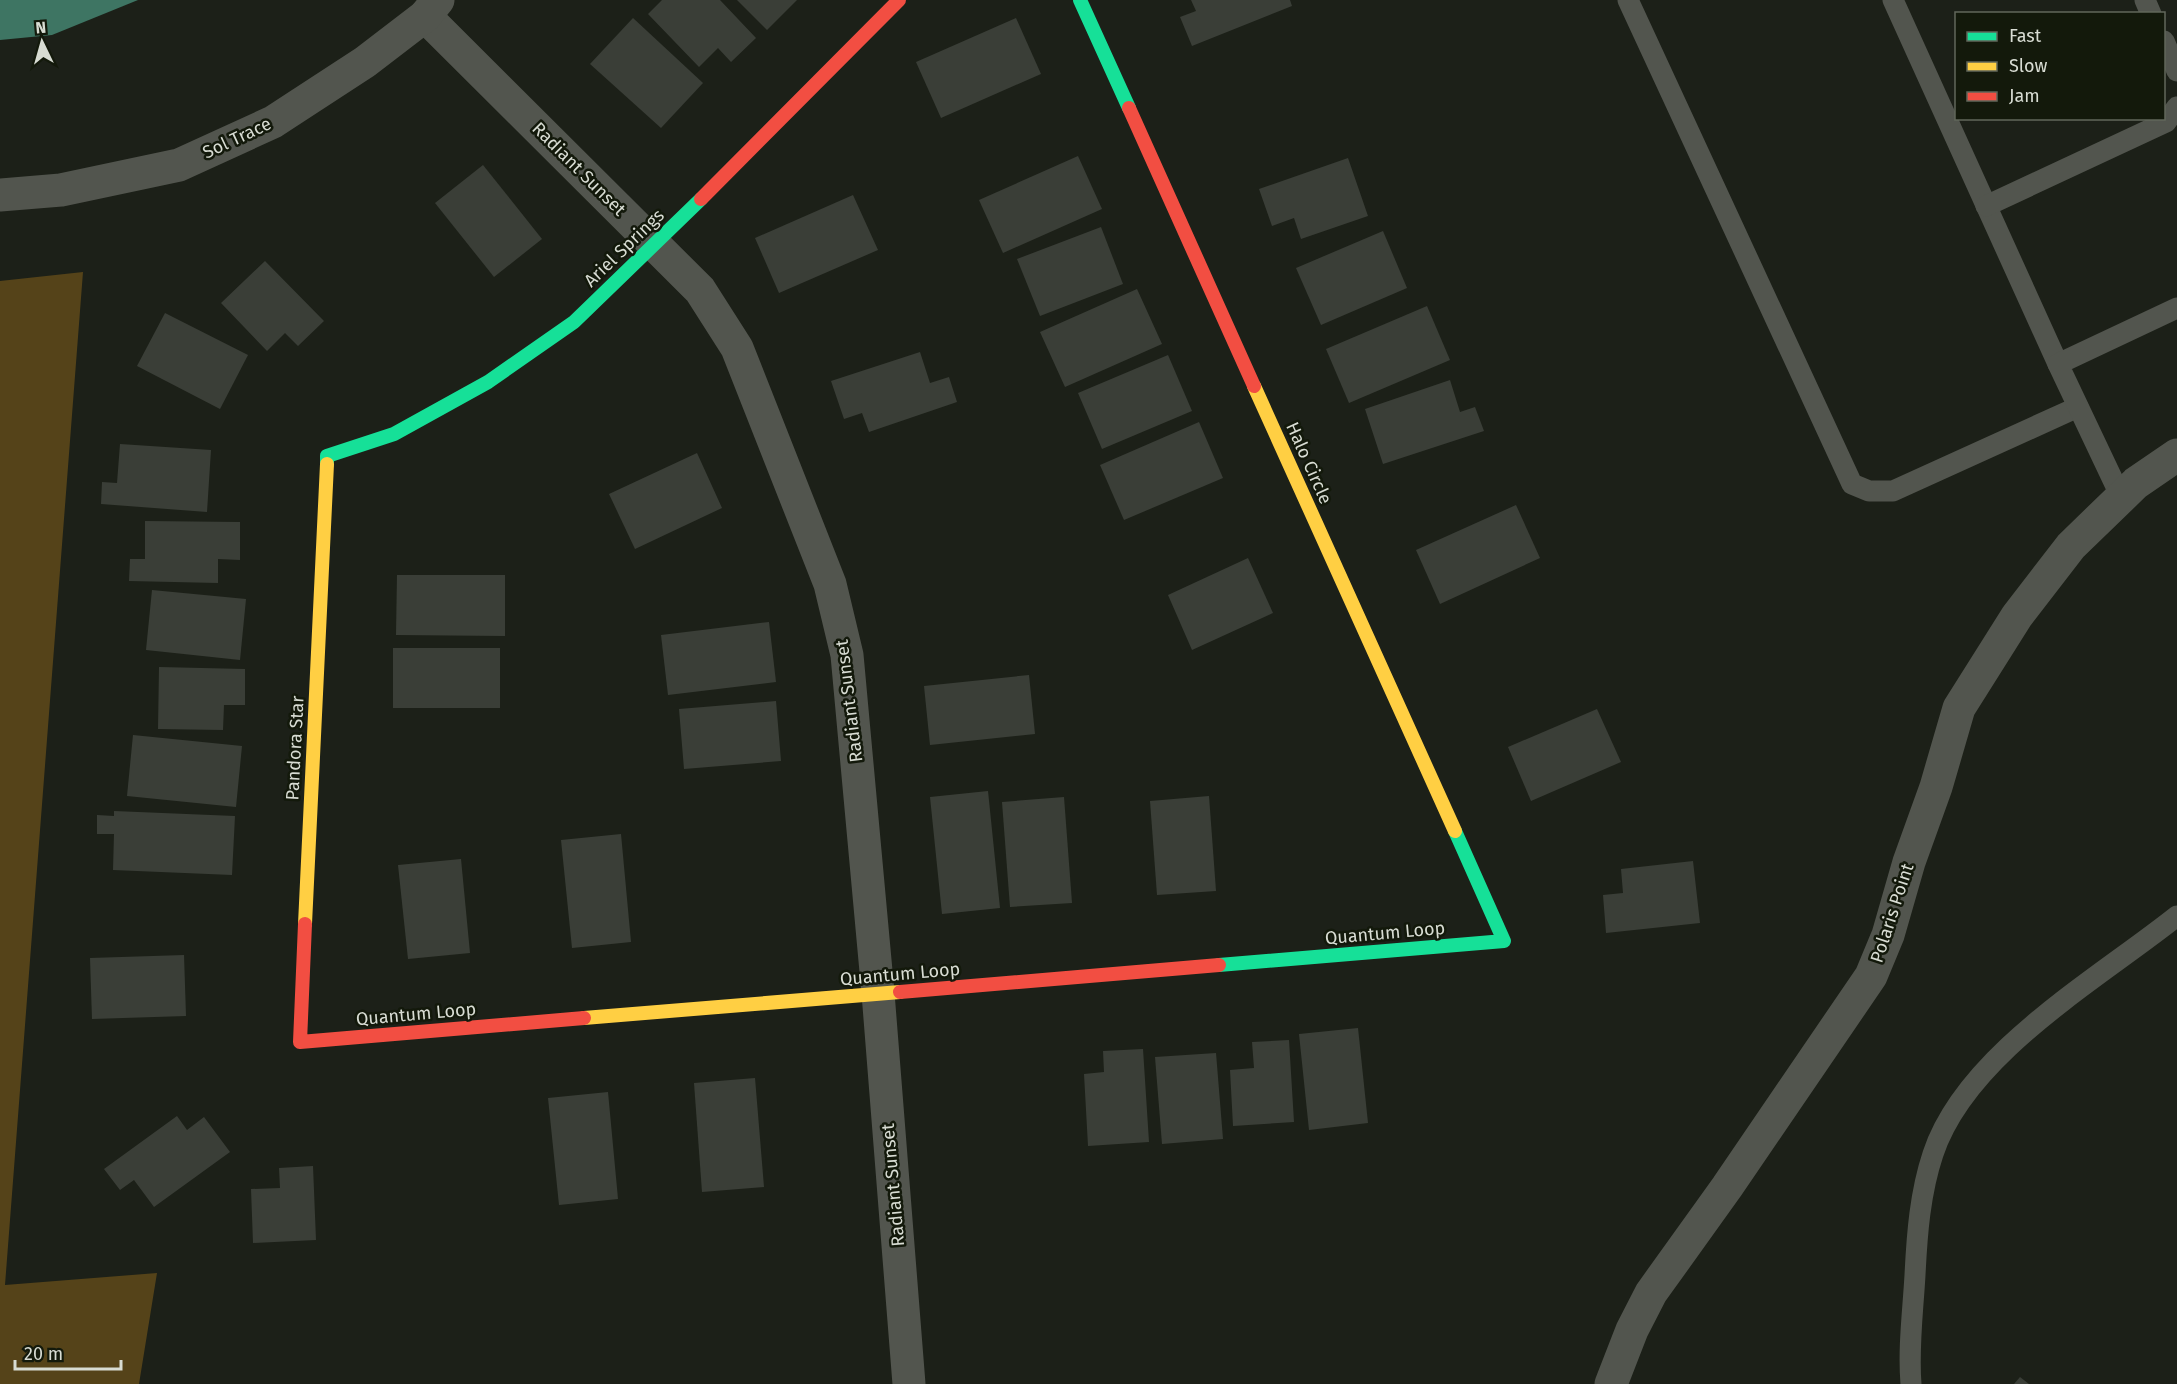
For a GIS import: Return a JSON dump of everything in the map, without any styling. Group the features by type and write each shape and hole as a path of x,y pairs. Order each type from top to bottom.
{"street":[{"name":"Ariel Springs","path":"327,456 394,434 488,382 574,322 655,245 899,0"},
{"name":"Halo Circle","path":"1080,0 1504,941"},
{"name":"Radiant Sunset","path":"432,8 700,290 737,348 830,584 847,655 878,993 909,1384"},
{"name":"Sol Trace","path":"0,195 61,190 179,165 273,122 365,62 432,8"},
{"name":"Polaris Point","path":"1611,1384 1632,1330 1651,1293 1727,1187 1871,976 1888,935 1959,708 2017,616 2070,546 2136,483 2177,455"},
{"name":"Pandora Star","path":"300,1042 327,456"},
{"name":"Quantum Loop","path":"300,1042 1504,941"}],"lane":[{"path":"1629,0 1852,484 1869,491 1893,491 2078,407"},
{"path":"1893,0 2058,364 2121,497"},
{"path":"2165,44 2177,71"},
{"path":"1986,206 2166,122 2177,107"},
{"path":"2058,364 2177,308"},
{"path":"1911,1384 1918,1213 1933,1153 1946,1124 2002,1051 2177,916"}],"shaded area":[{"path":"0,0 138,0 52,35 0,40"},
{"path":"83,272 5,1285 157,1273 139,1384 0,1384 0,281"}],"building":[{"path":"662,0 720,0 756,38 731,62 718,48 699,67 648,14"},
{"path":"737,0 797,0 767,30"},
{"path":"1191,0 1290,0 1292,6 1192,46 1180,17 1196,11"},
{"path":"633,18 703,83 661,128 590,64"},
{"path":"1016,18 1041,74 941,118 916,62"},
{"path":"1078,156 1102,209 1003,253 979,200"},
{"path":"1348,158 1368,216 1301,239 1294,218 1272,226 1259,189"},
{"path":"483,165 542,239 494,277 435,203"},
{"path":"853,195 878,250 779,293 755,238"},
{"path":"1101,227 1123,284 1040,316 1017,259"},
{"path":"1383,231 1407,288 1321,325 1296,268"},
{"path":"265,261 324,321 298,346 285,333 267,351 221,303"},
{"path":"1137,289 1162,344 1065,387 1040,332"},
{"path":"1427,306 1450,360 1349,403 1326,349"},
{"path":"165,313 248,355 220,409 137,366"},
{"path":"920,352 930,383 949,377 957,402 869,432 862,413 844,419 831,381"},
{"path":"1168,355 1192,411 1102,449 1078,393"},
{"path":"1450,380 1460,412 1475,407 1484,431 1383,464 1365,409"},
{"path":"1199,422 1223,478 1124,520 1100,465"},
{"path":"120,444 211,450 207,512 101,504 102,482 117,483"},
{"path":"697,453 722,508 635,549 609,494"},
{"path":"1516,505 1540,558 1440,604 1416,550"},
{"path":"145,521 240,522 240,560 218,559 218,583 129,581 130,559 145,559"},
{"path":"1248,558 1273,613 1192,650 1168,595"},
{"path":"397,575 505,575 505,636 396,635"},
{"path":"152,590 246,599 240,660 146,650"},
{"path":"769,622 776,682 668,695 661,635"},
{"path":"393,648 500,648 500,708 393,708"},
{"path":"159,667 245,669 245,705 224,705 223,730 158,729"},
{"path":"1029,675 1035,734 930,745 924,686"},
{"path":"776,701 781,761 684,769 679,709"},
{"path":"1597,709 1621,762 1531,801 1508,747"},
{"path":"133,735 242,746 236,807 127,796"},
{"path":"988,791 1000,908 942,914 930,797"},
{"path":"1209,796 1216,891 1157,895 1150,801"},
{"path":"1064,797 1072,903 1010,907 1002,802"},
{"path":"114,811 235,816 232,875 113,870 114,834 97,834 97,815 114,816"},
{"path":"621,834 631,942 572,948 561,840"},
{"path":"461,859 470,953 408,959 398,865"},
{"path":"1693,861 1700,923 1606,933 1603,895 1623,893 1621,869"},
{"path":"184,955 186,1016 92,1019 90,958"},
{"path":"1358,1028 1368,1123 1309,1130 1299,1034"},
{"path":"1289,1040 1294,1122 1233,1126 1230,1070 1254,1068 1252,1042"},
{"path":"1143,1049 1149,1142 1088,1146 1084,1074 1104,1072 1103,1051"},
{"path":"1216,1053 1223,1139 1162,1144 1155,1057"},
{"path":"755,1078 764,1187 702,1192 694,1083"},
{"path":"608,1092 618,1199 559,1205 548,1098"},
{"path":"177,1116 187,1130 204,1117 230,1152 154,1207 134,1180 120,1190 104,1169"},
{"path":"313,1166 316,1240 253,1243 251,1189 280,1188 279,1168"},
{"path":"2020,1377 2029,1384 2014,1384"}],"traffic: fast":[{"path":"1080,0 1129,108"},
{"path":"327,464 327,456 394,434 488,382 574,322 701,199"},
{"path":"1219,965 1504,941 1455,831"}],"traffic: slow":[{"path":"1254,386 1455,831"},
{"path":"305,924 327,464"},
{"path":"584,1018 900,992"}],"traffic: jam":[{"path":"701,199 899,0"},
{"path":"1129,108 1254,386"},
{"path":"305,924 300,1042 584,1018"},
{"path":"900,992 1219,965"}]}
